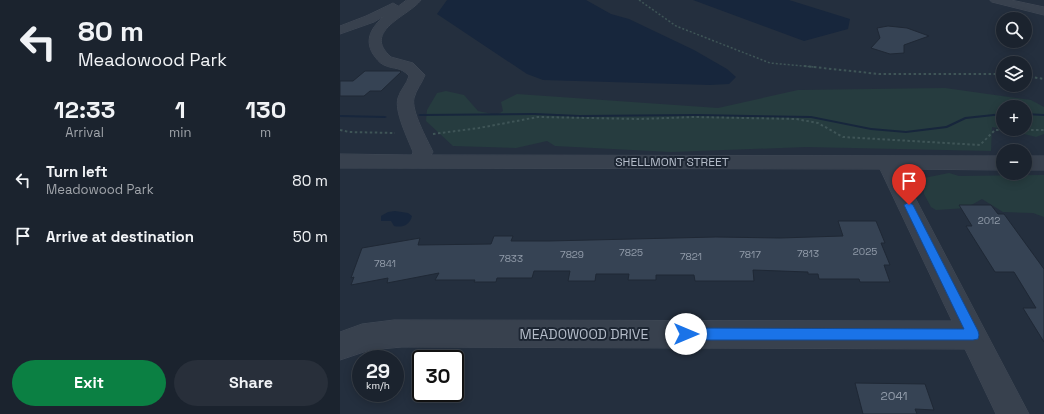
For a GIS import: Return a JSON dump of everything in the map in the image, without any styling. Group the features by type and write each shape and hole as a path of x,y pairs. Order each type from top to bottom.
{"street":[{"path":"340,30 370,19 404,0"},
{"path":"415,0 386,22 379,29 374,41 376,48 385,60 391,64 407,65 417,75 405,99 406,110 423,152 418,161"},
{"path":"996,0 1044,11"},
{"name":"SHELLMONT STREET","path":"340,160 996,163"},
{"path":"886,162 1013,414"},
{"path":"1032,163 1044,163"},
{"name":"MEADOWOOD DRIVE","path":"340,346 362,338 389,334 973,335"}],"path":[{"path":"639,0 676,26 770,63 879,74 996,74"},
{"path":"1032,77 1044,79"},
{"path":"427,134 479,128 538,117 640,120 694,117 796,120 818,123 843,137 980,145 996,130 1044,130"},
{"path":"340,130 350,132 396,133"}],"green space":[{"path":"945,88 1031,100 996,100 996,128 992,127 991,151 806,147 671,152 555,146 547,141 516,148 453,146 426,121 427,110 437,93 446,91 464,95 478,111 497,115 503,111 501,102 517,94 718,108 798,90"},
{"path":"1032,101 1044,107 1044,134 1036,137 1032,136"},
{"path":"949,173 959,176 996,176 996,180 1032,180 1032,175 1044,175 1044,217 1033,213 1003,212 982,199 966,208 936,210 931,207 924,194 924,178"}],"water":[{"path":"447,0 586,0 611,14 629,19 694,50 727,69 736,77 729,84 710,85 543,80 527,74 437,14"},
{"path":"693,0 789,0 850,19 848,29 804,41"},
{"path":"395,211 408,213 412,216 408,224 397,227 394,226 391,221 381,221 381,216 388,212"}],"building":[{"path":"888,26 907,28 929,36 904,45 904,53 890,54 871,48 880,38 877,28"},
{"path":"365,71 401,72 381,91 370,91 364,96 340,96 340,81 353,81"},
{"path":"959,205 991,205 998,214 1004,214 1044,269 1044,342 1023,308 1036,308 1014,272 995,272 966,226 972,226"},
{"path":"838,221 876,221 885,243 881,243 890,265 884,265 890,282 860,282 859,279 819,279 818,274 808,274 808,272 753,270 754,281 695,281 694,275 656,275 656,280 628,280 629,274 596,274 595,281 568,281 570,271 534,271 532,278 497,278 496,282 474,282 475,280 435,280 439,273 387,283 388,278 351,285 354,277 351,278 362,248 420,238 418,245 491,244 494,236 513,236 511,241 549,241 843,236"},
{"path":"855,383 925,384 934,410 915,409 917,414 863,414"}],"waterway":[{"path":"420,115 534,114 580,116 696,115 811,117 871,129 906,132 947,127 965,118 996,115"},
{"path":"1032,114 1044,115"},
{"path":"340,116 385,117"}],"route":[{"path":"686,334 973,335 909,205"}]}
